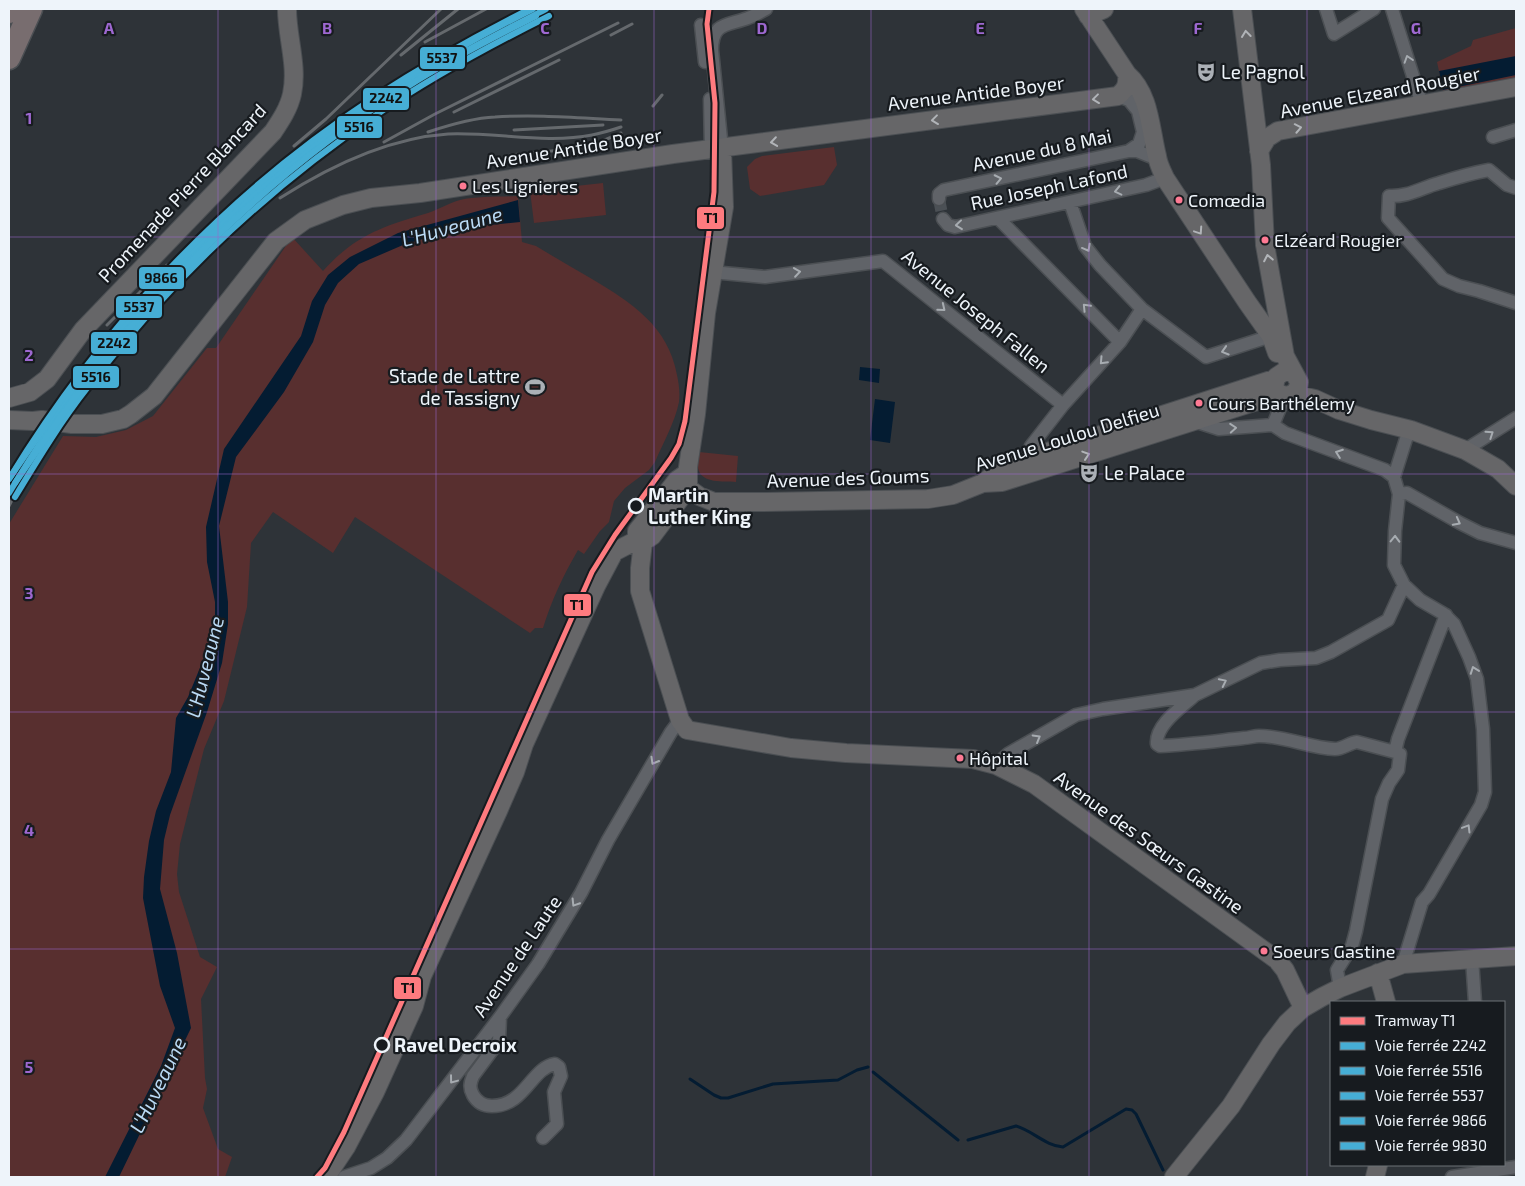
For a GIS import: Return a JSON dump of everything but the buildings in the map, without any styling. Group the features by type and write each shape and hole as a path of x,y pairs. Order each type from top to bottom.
{"highway":[{"path":"9,58 31,9"}],"main road":[{"name":"Promenade Pierre Blancard","path":"36,388 83,330 273,132 288,108 294,83 287,9"},
{"path":"1242,9 1259,151 1266,245 1285,356 1286,384"},
{"path":"1092,11 1127,74 1136,81 1143,95 1157,159 1165,178 1246,302 1271,336 1286,384"},
{"path":"1118,96 1128,84 1127,74"},
{"name":"Avenue Elzeard Rougier","path":"1259,151 1267,138 1278,132 1516,87"},
{"name":"Avenue Antide Boyer","path":"9,411 72,424 90,425 107,423 139,410 160,388 276,241 298,224 326,211 371,198 420,193 717,149 1118,96"},
{"path":"680,720 640,591 640,541 638,531 676,480 687,480 712,272 724,207 717,149"},
{"path":"1246,302 1263,303 1275,294"},
{"path":"1037,463 1286,384 1339,410 1411,430 1465,450 1498,469 1516,486"},
{"name":"Avenue Loulou Delfieu","path":"953,495 983,483 1001,469 1037,463 1194,421 1286,384"},
{"path":"9,391 36,388"},
{"path":"9,398 36,388"},
{"path":"36,388 29,400 38,417"},
{"name":"Avenue Antide Boyer","path":"9,420 33,421 38,417"},
{"name":"Avenue des Goums","path":"687,480 699,496 714,502 928,499 953,495"},
{"path":"334,1177 346,1147 375,1092 414,1006 422,976 471,865 498,811 515,772 524,744 596,586 614,552 640,541"},
{"name":"Avenue des Sœurs Gastine","path":"680,720 687,730 791,748 846,753 973,759 996,765 1034,784 1277,960 1285,970 1303,1008"},
{"path":"1174,1177 1231,1106 1271,1044 1303,1008 1340,988 1403,964 1516,956"},
{"path":"1378,973 1386,1001"}],"street":[{"path":"717,149 712,38 717,30 728,24 750,18 766,9"},
{"path":"1326,9 1334,34 1374,9"},
{"path":"1392,9 1422,105"},
{"path":"701,25 717,149"},
{"path":"1118,96 1129,100 1138,111 1143,132 1138,144 1129,151"},
{"path":"1494,137 1516,130"},
{"name":"Avenue du 8 Mai","path":"940,199 940,194 944,190 1129,151 1137,151 1157,159"},
{"path":"1516,188 1507,185 1489,170 1437,183 1402,196 1389,196 1388,218 1443,279 1459,286 1516,303"},
{"name":"Rue Joseph Lafond","path":"943,219 948,225 955,227 1146,185 1165,178"},
{"path":"1070,202 1080,232 1091,255 1142,309 1206,357 1271,336"},
{"path":"998,218 1120,342"},
{"name":"Avenue Joseph Fallen","path":"712,272 765,277 883,261 1063,405"},
{"path":"1037,463 1030,446 1063,405 1120,342 1142,309"},
{"path":"1273,425 1286,384"},
{"path":"1465,450 1516,418"},
{"path":"1194,421 1219,429 1273,425 1285,433 1389,473 1399,494 1394,565 1404,585 1420,600 1446,615 1454,624 1477,679 1483,729 1485,792 1481,806 1442,869 1429,894 1422,902 1403,964"},
{"path":"1389,473 1411,430"},
{"path":"1399,494 1406,493 1480,532 1516,543"},
{"path":"996,765 1008,754 1076,715 1195,695 1261,664 1280,660 1316,658 1331,652 1388,620 1404,585"},
{"path":"1395,752 1398,738 1446,615"},
{"path":"1195,695 1162,726 1157,736 1157,744 1160,746 1184,745 1196,742 1258,736 1283,738 1337,749 1357,742 1400,754 1398,770 1388,783 1382,799 1352,946 1337,970 1340,988"},
{"name":"Avenue de Laute","path":"334,1177 371,1168 388,1158 406,1140 441,1096 538,964 581,893 608,840 671,732 680,720"},
{"path":"1472,959 1474,1001"},
{"path":"500,1017 499,1041 473,1076 470,1082 470,1089 479,1102 486,1105 502,1105 522,1093 543,1069 555,1064 559,1067 560,1076 554,1092 557,1124 543,1138"},
{"path":"1452,1177 1516,1168"}],"shaded area":[{"path":"1516,28 1516,81 1444,94 1437,62 1471,46 1473,40"},
{"path":"834,147 837,165 824,185 760,196 750,189 747,167 755,159 762,156"},
{"path":"603,183 606,215 534,223 530,191"},
{"path":"518,196 522,242 536,246 621,297 657,329 666,343 677,375 679,402 672,425 655,462 649,470 625,488 614,501 609,522 600,531 584,554 578,550 558,588 543,628 535,628 530,633 355,517 333,553 273,512 251,543 247,607 224,701 204,749 180,844 177,874 179,892 200,957 217,967 201,999 207,1089 203,1108 218,1149 232,1157 225,1177 9,1177 9,524 63,436 96,437 126,430 153,416 207,348 216,348 292,237 323,271 359,240 398,222 428,213 460,200 481,197"},
{"path":"699,452 738,456 736,482 714,481 704,477 698,468"}],"water":[{"path":"1516,56 1516,75 1443,90 1439,71"},
{"name":"L'Huveaune","path":"518,200 520,222 459,228 403,245 359,264 338,283 325,305 313,342 284,392 236,457 219,526 228,602 228,624 222,663 207,712 170,815 164,840 160,889 177,953 191,1028 119,1177 105,1177 161,1066 175,1028 160,986 143,898 144,877 149,841 156,811 171,772 176,718 188,697 204,658 215,621 215,602 207,562 206,527 224,449 301,336 312,301 328,275 350,257 398,233"},
{"path":"860,367 880,369 879,383 859,380"},
{"path":"875,399 895,402 890,443 870,440"}],"waterway":[{"path":"690,1079 714,1095 728,1098 773,1084 838,1080 857,1070 868,1067"},
{"path":"873,1072 958,1140"},
{"path":"968,1140 1016,1126 1051,1144 1063,1147 1126,1109 1132,1110 1136,1114 1163,1170"}],"tunnel":[{"path":"939,199 943,219"}],"railway":[{"path":"294,146 326,119 441,9"},
{"path":"401,55 458,9"},
{"path":"425,42 486,9"},
{"path":"384,142 435,114 618,23"},
{"path":"611,35 632,24"},
{"path":"454,112 559,60"},
{"path":"653,106 662,95"},
{"path":"428,132 469,120 511,116 621,120"},
{"path":"514,130 603,125"},
{"path":"280,198 339,165 403,141 448,134 538,138 574,137 596,134 621,127"},
{"path":"510,155 562,150 600,142 621,133"},
{"path":"617,148 627,137"},
{"path":"107,325 167,265"},
{"path":"9,506 13,498"}],"tram line":[{"name":"T1","path":"317,1177 325,1168 344,1132 592,572 615,535 671,458 679,444 685,421 714,192 715,103 707,24 709,9"}],"rail line":[{"name":"9866","path":"9,479 45,423 125,318 169,269 216,222 266,178 318,137 372,99 450,52 530,9"},
{"name":"5537","path":"9,479 67,396 114,335 175,268 220,223 267,181 367,105 420,71 533,9"},
{"name":"2242","path":"9,493 62,410 82,383 147,305 217,232 294,166 395,92 459,55 546,9"},
{"name":"9830","path":"15,483 58,420 120,339 198,254 264,193 333,137 370,111 455,58 536,16"},
{"name":"5516","path":"15,497 68,413 119,348 152,310 223,238 298,173 399,99 462,61 549,16"}],"place":[{"name":"Le Pagnol","path":"1206,72"},
{"name":"Les Lignieres","path":"463,186"},
{"name":"Comœdia","path":"1179,200"},
{"name":"Elzéard Rougier","path":"1265,240"},
{"name":"Stade de Lattre de Tassigny","path":"535,387"},
{"name":"Cours Barthélemy","path":"1199,403"},
{"name":"Le Palace","path":"1089,473"},
{"name":"Martin Luther King","path":"636,506"},
{"name":"Hôpital","path":"960,758"},
{"name":"Soeurs Gastine","path":"1264,951"},
{"name":"Ravel Decroix","path":"382,1045"}]}
